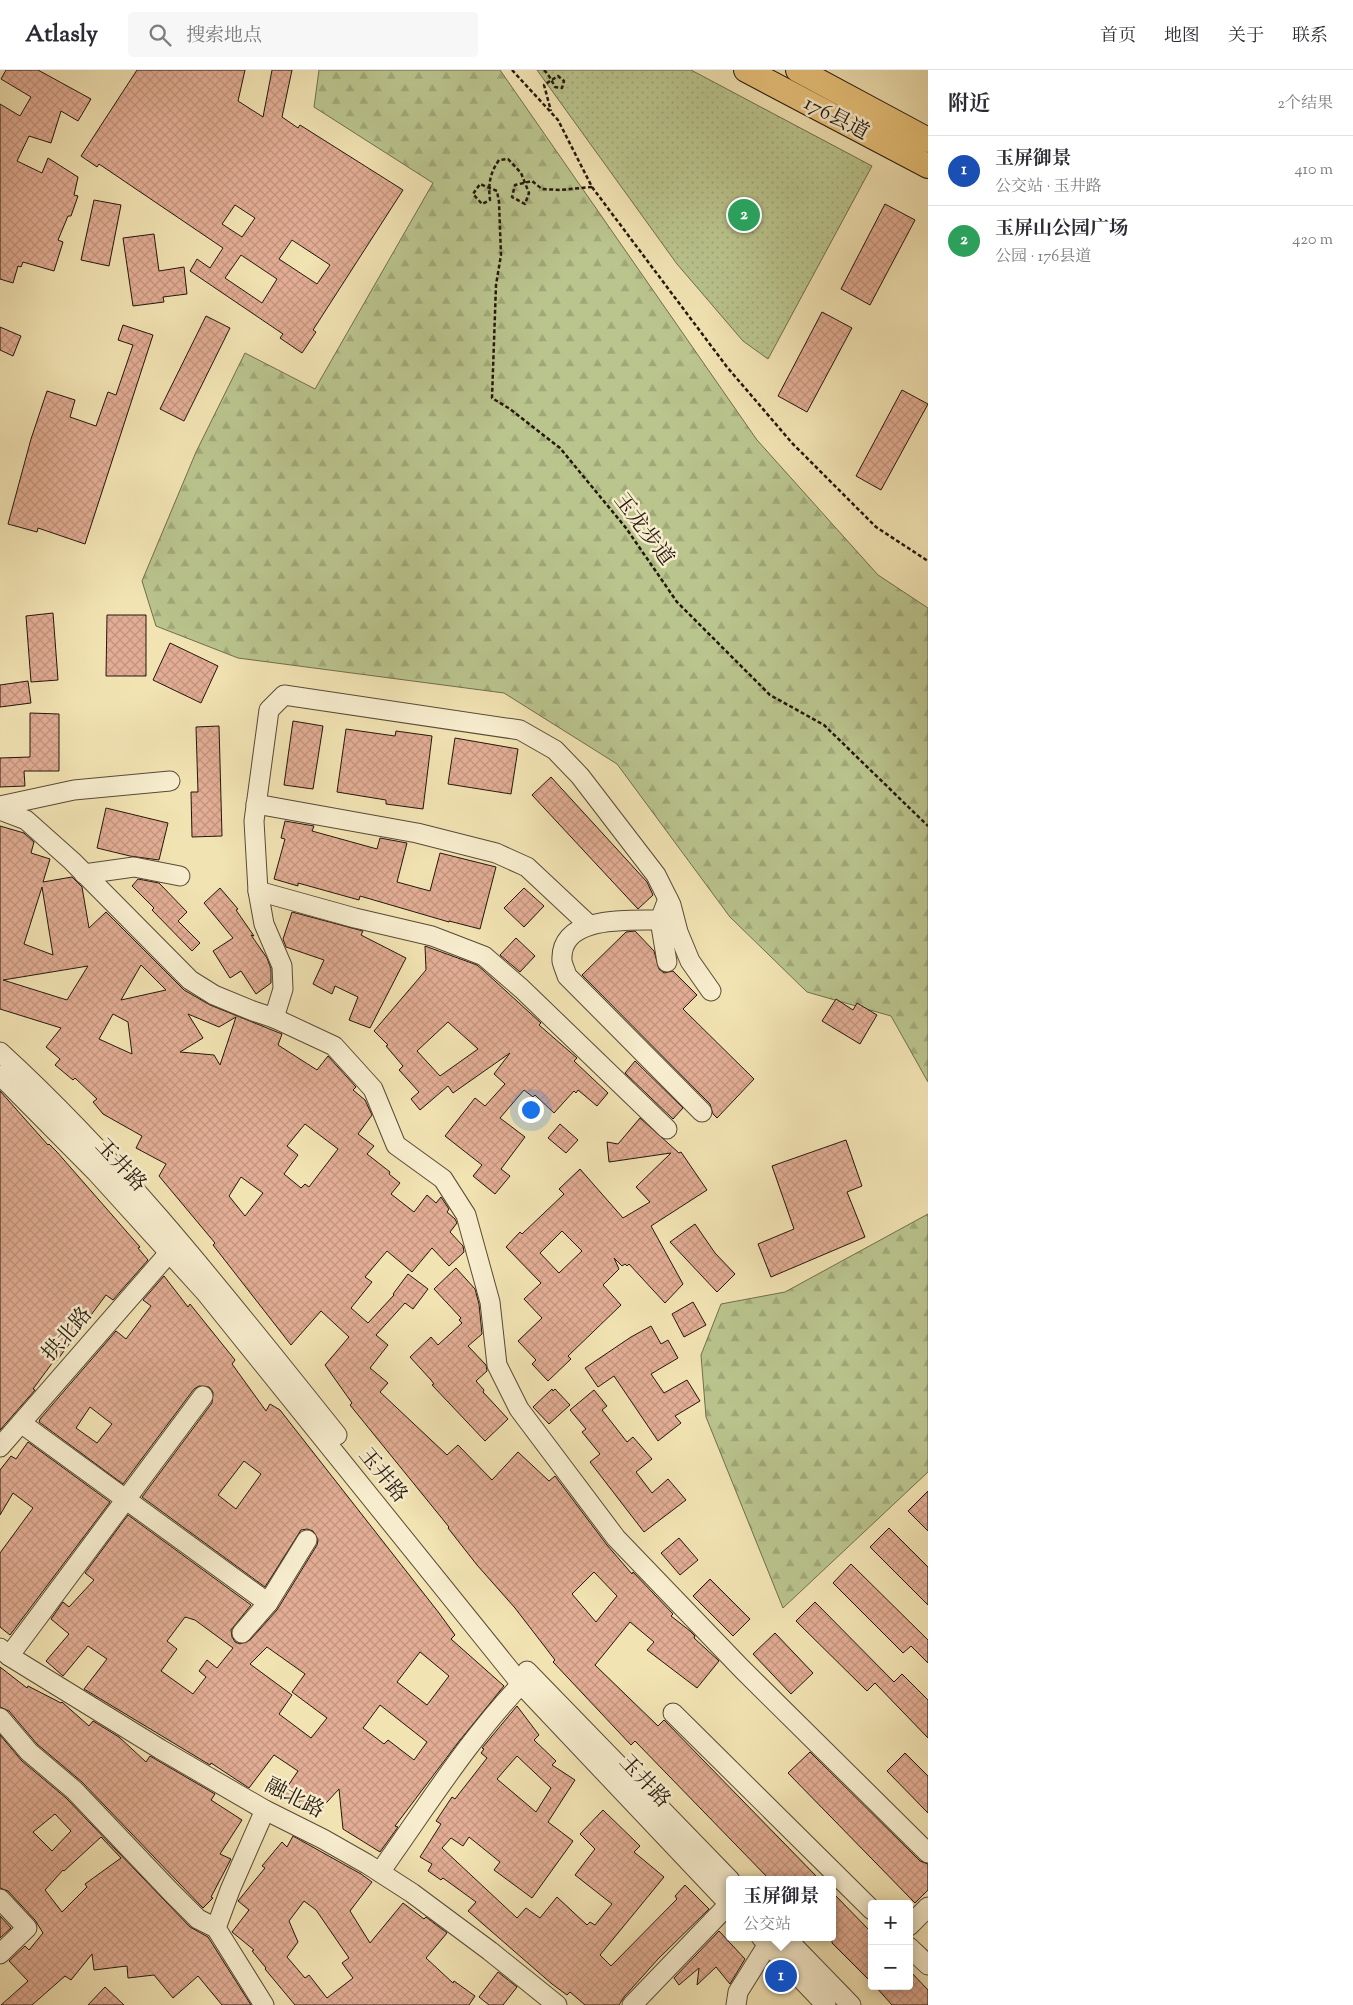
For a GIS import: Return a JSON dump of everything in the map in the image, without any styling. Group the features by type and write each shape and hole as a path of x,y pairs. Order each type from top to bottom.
{"main road":[{"name":"176县道","path":"746,70 928,166"},
{"name":"176县道","path":"798,70 928,140"}],"street":[{"path":"274,1018 283,989 282,966 264,924 258,891 254,821 269,710 284,695 520,730 555,750 580,776 656,875 668,899 690,961 711,991"},
{"path":"0,806 74,790 170,781"},
{"path":"256,804 417,833 496,853 527,867 588,925"},
{"path":"0,810 26,820 72,861 190,980 214,996 253,1012 274,1018 334,1046 373,1089 396,1145 443,1179 466,1216 490,1302 497,1365 519,1409 616,1538 742,1669 928,1853"},
{"path":"84,874 134,867 180,876"},
{"path":"258,891 355,918 432,936 484,956 522,989 667,1129"},
{"path":"667,962 660,920 668,899"},
{"path":"660,920 595,923 582,927 573,934 565,946 562,961 567,976 702,1112"},
{"name":"玉井路","path":"0,1052 38,1086 107,1158 200,1264 526,1679 726,1876"},
{"name":"玉井路","path":"0,1075 21,1094 96,1172 205,1292 526,1679 726,1902"},
{"name":"拱北路","path":"0,1447 169,1253"},
{"path":"4,1652 126,1500 203,1396"},
{"path":"21,1423 268,1603"},
{"path":"242,1633 268,1603 307,1540"},
{"name":"融北路","path":"4,1652 160,1749 265,1810 323,1839 412,1892 557,2005"},
{"path":"380,1872 452,1770 508,1697 526,1679"},
{"path":"673,1713 868,1906"},
{"path":"0,1718 29,1752 74,1790 198,1919 216,1928 264,2005"},
{"path":"216,1928 230,1890 265,1810"},
{"path":"0,1899 27,1928 0,1954"},
{"path":"913,1922 928,1907"},
{"path":"632,2005 726,1908"},
{"path":"736,2005 738,1992 770,1941"},
{"path":"772,1941 826,2005"},
{"path":"772,1941 851,2005"},
{"path":"913,1951 928,1965"}],"path":[{"path":"512,70 558,120 592,187 727,367 792,443 876,527 928,561"},
{"path":"544,70 552,80 555,87 562,88 564,81 558,76 552,80 544,86 552,113"},
{"name":"玉龙步道","path":"592,187 560,190 542,189 532,181 523,183 515,185 512,197 525,204 529,193 526,187 524,180 521,173 508,159 499,160 491,172 488,187 489,193 490,200 482,204 474,194 480,184 488,188 497,191 499,202 501,255 496,285 492,398 510,409 560,448 626,528 677,602 770,695 824,725 928,826"}],"green space":[{"path":"319,70 500,70 757,440 878,575 928,608 928,1082 891,1016 807,992 730,917 617,764 504,693 238,658 156,626 142,581 196,452 245,353 315,389 433,183 314,107"},
{"path":"537,70 691,70 872,166 768,359 743,341 677,264"},
{"path":"928,1214 928,1472 783,1608 706,1417 701,1355 721,1304 785,1292"}],"building":[{"path":"6,70 38,70 91,99 78,121 61,111 51,143 29,136 17,161 42,173 48,158 78,177 74,195 78,196 71,216 68,216 58,240 63,242 54,271 23,262 21,267 18,266 13,283 0,279 0,104 20,116 31,97 1,79"},
{"path":"137,70 245,70 238,101 263,117 272,70 292,70 282,117 298,128 300,125 403,190 313,330 316,332 302,353 280,338 283,334 190,271 197,259 210,268 223,248 99,164 97,167 81,156","holes":["235,205 255,218 242,237 222,224","292,240 330,265 317,284 279,259","241,255 277,279 262,303 225,278"]},
{"path":"94,200 121,205 109,266 81,260"},
{"path":"885,204 915,220 870,305 841,289"},
{"path":"154,234 159,271 184,267 187,294 163,297 164,302 133,306 123,238"},
{"path":"822,312 852,328 807,412 778,396"},
{"path":"206,316 230,328 184,421 160,409"},
{"path":"123,325 153,335 85,544 38,528 37,532 8,524 31,439 47,391 75,400 70,417 96,426 108,392 116,395 133,345 118,340"},
{"path":"0,327 21,336 13,356 0,350"},
{"path":"902,390 928,404 881,490 856,476"},
{"path":"53,613 58,680 31,682 26,616"},
{"path":"107,615 146,615 146,676 106,676"},
{"path":"170,643 218,666 201,703 153,680"},
{"path":"28,681 31,703 0,707 0,685"},
{"path":"30,713 59,714 59,771 24,771 25,786 0,787 0,758 30,757"},
{"path":"293,721 323,726 313,789 284,785"},
{"path":"219,726 222,836 192,837 191,792 198,792 196,727"},
{"path":"346,729 395,736 396,731 432,736 423,809 386,804 386,800 337,792"},
{"path":"455,738 518,749 511,794 448,784"},
{"path":"551,777 647,882 653,895 638,909 532,795"},
{"path":"106,808 168,823 159,860 130,856 97,848"},
{"path":"285,821 314,826 312,831 377,849 380,838 407,843 397,882 430,891 440,853 496,867 480,929 360,896 359,900 298,883 298,886 274,879 285,839 281,838"},
{"path":"0,826 24,833 34,842 31,853 50,859 43,882 72,877 82,887 89,928 106,912 184,990 210,1005 282,1034 278,1045 317,1070 328,1056 356,1087 353,1090 365,1100 372,1115 358,1134 374,1146 367,1154 390,1172 389,1174 400,1183 391,1194 414,1212 427,1195 436,1203 441,1197 449,1209 447,1212 457,1223 450,1232 463,1246 464,1252 449,1266 432,1248 412,1272 387,1251 365,1277 372,1282 351,1308 368,1323 394,1295 408,1274 428,1289 413,1309 405,1303 376,1335 388,1345 370,1368 388,1383 380,1392 447,1455 458,1445 492,1480 518,1452 549,1481 555,1476 607,1545 632,1574 633,1572 673,1614 671,1616 690,1631 695,1636 694,1638 719,1661 697,1688 647,1650 654,1642 630,1622 595,1665 658,1726 664,1720 816,1876 766,1876 635,1741 631,1745 553,1662 555,1660 515,1608 477,1565 449,1527 350,1405 352,1403 325,1365 349,1337 321,1311 291,1345 213,1245 215,1243 159,1176 166,1164 136,1148 142,1136 103,1114 93,1102 97,1099 75,1078 73,1080 55,1065 60,1059 46,1047 61,1028 0,1009","holes":["42,887 53,955 24,944","141,965 166,990 121,1000","88,966 67,1000 3,980","113,1014 128,1022 132,1054 99,1039","188,1014 219,1027 236,1017 220,1065 214,1055 180,1052 203,1038","305,1124 338,1149 309,1187 305,1184 301,1188 284,1174 298,1155 287,1146","241,1177 263,1193 245,1216 229,1196","594,1572 617,1596 596,1622 572,1594"]},
{"path":"138,879 159,883 187,912 178,921 200,943 192,951 152,910 154,908 132,886"},
{"path":"220,888 238,909 236,910 254,936 251,935 267,958 271,969 271,983 256,994 241,971 230,978 213,951 233,938 204,903"},
{"path":"524,888 544,906 524,927 504,908"},
{"path":"292,912 363,931 361,935 406,958 370,1028 349,1020 358,997 335,986 332,994 313,984 324,960 286,947 283,939"},
{"path":"635,931 654,951 659,969 664,973 673,971 697,995 683,1009 754,1079 717,1118 713,1114 710,1104 582,975 626,932"},
{"path":"516,938 535,956 520,972 500,955"},
{"path":"425,946 477,965 541,1023 539,1025 577,1058 574,1061 608,1093 597,1106 578,1090 576,1093 574,1091 554,1113 535,1095 533,1097 524,1090 500,1118 525,1137 501,1169 510,1176 495,1194 473,1176 482,1165 445,1136 475,1098 485,1106 505,1084 494,1074 510,1053 453,1093 448,1086 420,1110 411,1099 419,1092 399,1070 403,1066 386,1046 388,1045 374,1031 426,970","holes":["448,1022 478,1049 440,1076 417,1051"]},
{"path":"836,999 853,1010 857,1003 877,1015 860,1044 822,1021"},
{"path":"635,1061 683,1108 673,1119 625,1073"},
{"path":"0,1091 48,1145 57,1152 140,1247 138,1248 148,1260 113,1300 106,1295 55,1363 53,1362 33,1389 35,1390 0,1430"},
{"path":"640,1118 679,1153 681,1152 707,1190 651,1226 683,1284 665,1303 629,1264 622,1266 614,1258 619,1269 603,1285 621,1305 568,1356 571,1359 548,1381 532,1364 536,1360 518,1341 542,1318 524,1299 541,1283 506,1247 520,1232 522,1234 564,1194 559,1189 580,1169 623,1218 650,1202 636,1187 671,1153 609,1162 607,1142 618,1144","holes":["562,1231 582,1251 559,1273 540,1253"]},
{"path":"560,1124 578,1140 566,1153 548,1138"},
{"path":"846,1140 862,1186 847,1192 865,1237 771,1277 758,1244 794,1229 772,1166"},
{"path":"695,1224 715,1253 735,1274 717,1292 670,1242"},
{"path":"456,1268 475,1289 479,1304 482,1334 468,1346 486,1365 487,1371 476,1381 484,1390 483,1392 508,1419 485,1441 432,1385 434,1384 431,1380 410,1357 431,1337 438,1345 462,1323 459,1320 461,1318 434,1289"},
{"path":"164,1276 188,1307 190,1304 235,1360 232,1364 266,1411 270,1404 280,1410 439,1613 455,1635 451,1639 504,1686 460,1740 395,1826 398,1827 380,1852 343,1829 339,1789 316,1814 298,1801 295,1806 281,1796 298,1771 274,1755 249,1788 211,1763 210,1765 84,1689 107,1659 88,1646 63,1676 46,1661 69,1634 51,1619 63,1602 69,1607 94,1580 85,1573 128,1515 251,1605 231,1630 235,1642 240,1644 250,1640 277,1610 317,1545 318,1540 313,1531 301,1530 265,1587 142,1497 212,1403 213,1392 209,1387 199,1386 194,1389 123,1484 39,1422 116,1331 126,1339 151,1306 143,1300","holes":["90,1407 112,1424 97,1443 76,1428","244,1461 261,1474 236,1509 218,1495","185,1617 195,1620 233,1648 217,1668 207,1660 199,1671 206,1677 193,1694 161,1671 177,1649 167,1641","267,1647 305,1674 292,1692 327,1718 311,1738 279,1714 292,1695 250,1664","420,1652 449,1676 427,1705 397,1682","380,1705 427,1742 414,1760 388,1740 384,1744 363,1728"]},
{"path":"693,1302 706,1325 684,1337 672,1314"},
{"path":"651,1326 661,1344 668,1340 678,1358 651,1374 664,1393 687,1380 700,1401 675,1416 681,1423 658,1441 614,1376 598,1387 585,1368"},
{"path":"552,1389 553,1391 555,1389 570,1405 549,1424 533,1407"},
{"path":"594,1390 607,1406 602,1410 627,1442 633,1437 652,1459 636,1472 652,1493 668,1479 686,1500 644,1532 590,1462 600,1454 582,1432 586,1429 570,1410"},
{"path":"28,1442 110,1502 10,1635 0,1627 0,1553 33,1508 13,1493 0,1515 0,1470 11,1456 16,1459"},
{"path":"928,1491 928,1531 908,1511"},
{"path":"889,1528 928,1567 928,1605 870,1547"},
{"path":"679,1538 698,1560 680,1575 661,1553"},
{"path":"851,1564 928,1640 928,1663 911,1646 903,1653 833,1583"},
{"path":"710,1579 750,1619 733,1636 693,1596"},
{"path":"815,1602 894,1682 902,1674 928,1700 928,1738 875,1683 867,1691 796,1621"},
{"path":"775,1633 813,1673 791,1694 753,1654"},
{"path":"0,1667 27,1688 28,1686 62,1702 89,1726 93,1721 119,1737 146,1762 150,1756 215,1794 211,1800 242,1820 220,1854 231,1859 211,1897 213,1898 203,1908 82,1782 37,1744 9,1711 0,1707"},
{"path":"517,1706 539,1735 534,1740 556,1761 552,1765 575,1780 548,1822 573,1841 532,1898 494,1870 500,1862 469,1837 463,1846 451,1838 442,1848 517,1918 526,1908 540,1918 557,1897 587,1925 590,1922 595,1925 612,1904 575,1875 595,1849 580,1834 603,1810 640,1846 634,1852 664,1877 600,1955 611,1966 677,1899 675,1896 685,1885 709,1909 658,1959 619,2005 585,2005 570,1992 567,1995 552,1984 468,1911 476,1902 443,1878 441,1880 428,1871 432,1864 420,1857 441,1824 436,1821 452,1797 455,1799 487,1758 481,1753 484,1749 482,1748","holes":["517,1756 551,1788 536,1812 497,1779"]},
{"path":"0,1735 22,1761 66,1798 190,1927 208,1937 251,2005 222,2005 198,1976 173,1998 154,1975 128,1978 127,1966 94,1970 92,1954 71,1980 65,1976 32,2005 1,2005 28,1981 9,1961 25,1946 29,1950 43,1933 35,1920 8,1891 0,1888","holes":["55,1814 71,1831 52,1851 33,1832","101,1837 121,1858 85,1884 87,1887 62,1912 45,1890 63,1870"]},
{"path":"810,1752 920,1861 928,1864 928,1890 915,1903 788,1773"},
{"path":"905,1753 928,1776 928,1813 887,1771"},
{"path":"293,1836 372,1882 350,1911 370,1943 403,1903 447,1933 426,1958 453,1983 454,1981 475,1996 469,2005 295,2005 265,1969 252,1951 254,1950 232,1932 249,1910 238,1901 265,1868 262,1866 282,1842 287,1847","holes":["304,1901 316,1910 349,1958 342,1963 353,1978 327,1998 309,1975 305,1978 287,1957 298,1942 289,1921"]},
{"path":"836,1896 868,1929 868,1979 832,1943 832,1941 836,1941"},
{"path":"0,1916 11,1928 0,1938"},
{"path":"719,1931 726,1941 728,1941 745,1959 730,1984 716,1967 697,1985 699,1968 679,1985 674,1978"},
{"path":"498,1972 517,1987 503,2005 489,2005 479,1997"},
{"path":"913,1974 928,1990 928,2005 892,2005 879,1990 913,1990"},
{"path":"105,1987 124,2005 88,2005"}],"place":[{"name":"玉屏山公园广场","path":"744,215"},
{"name":"玉屏御景","path":"781,1976"}]}
